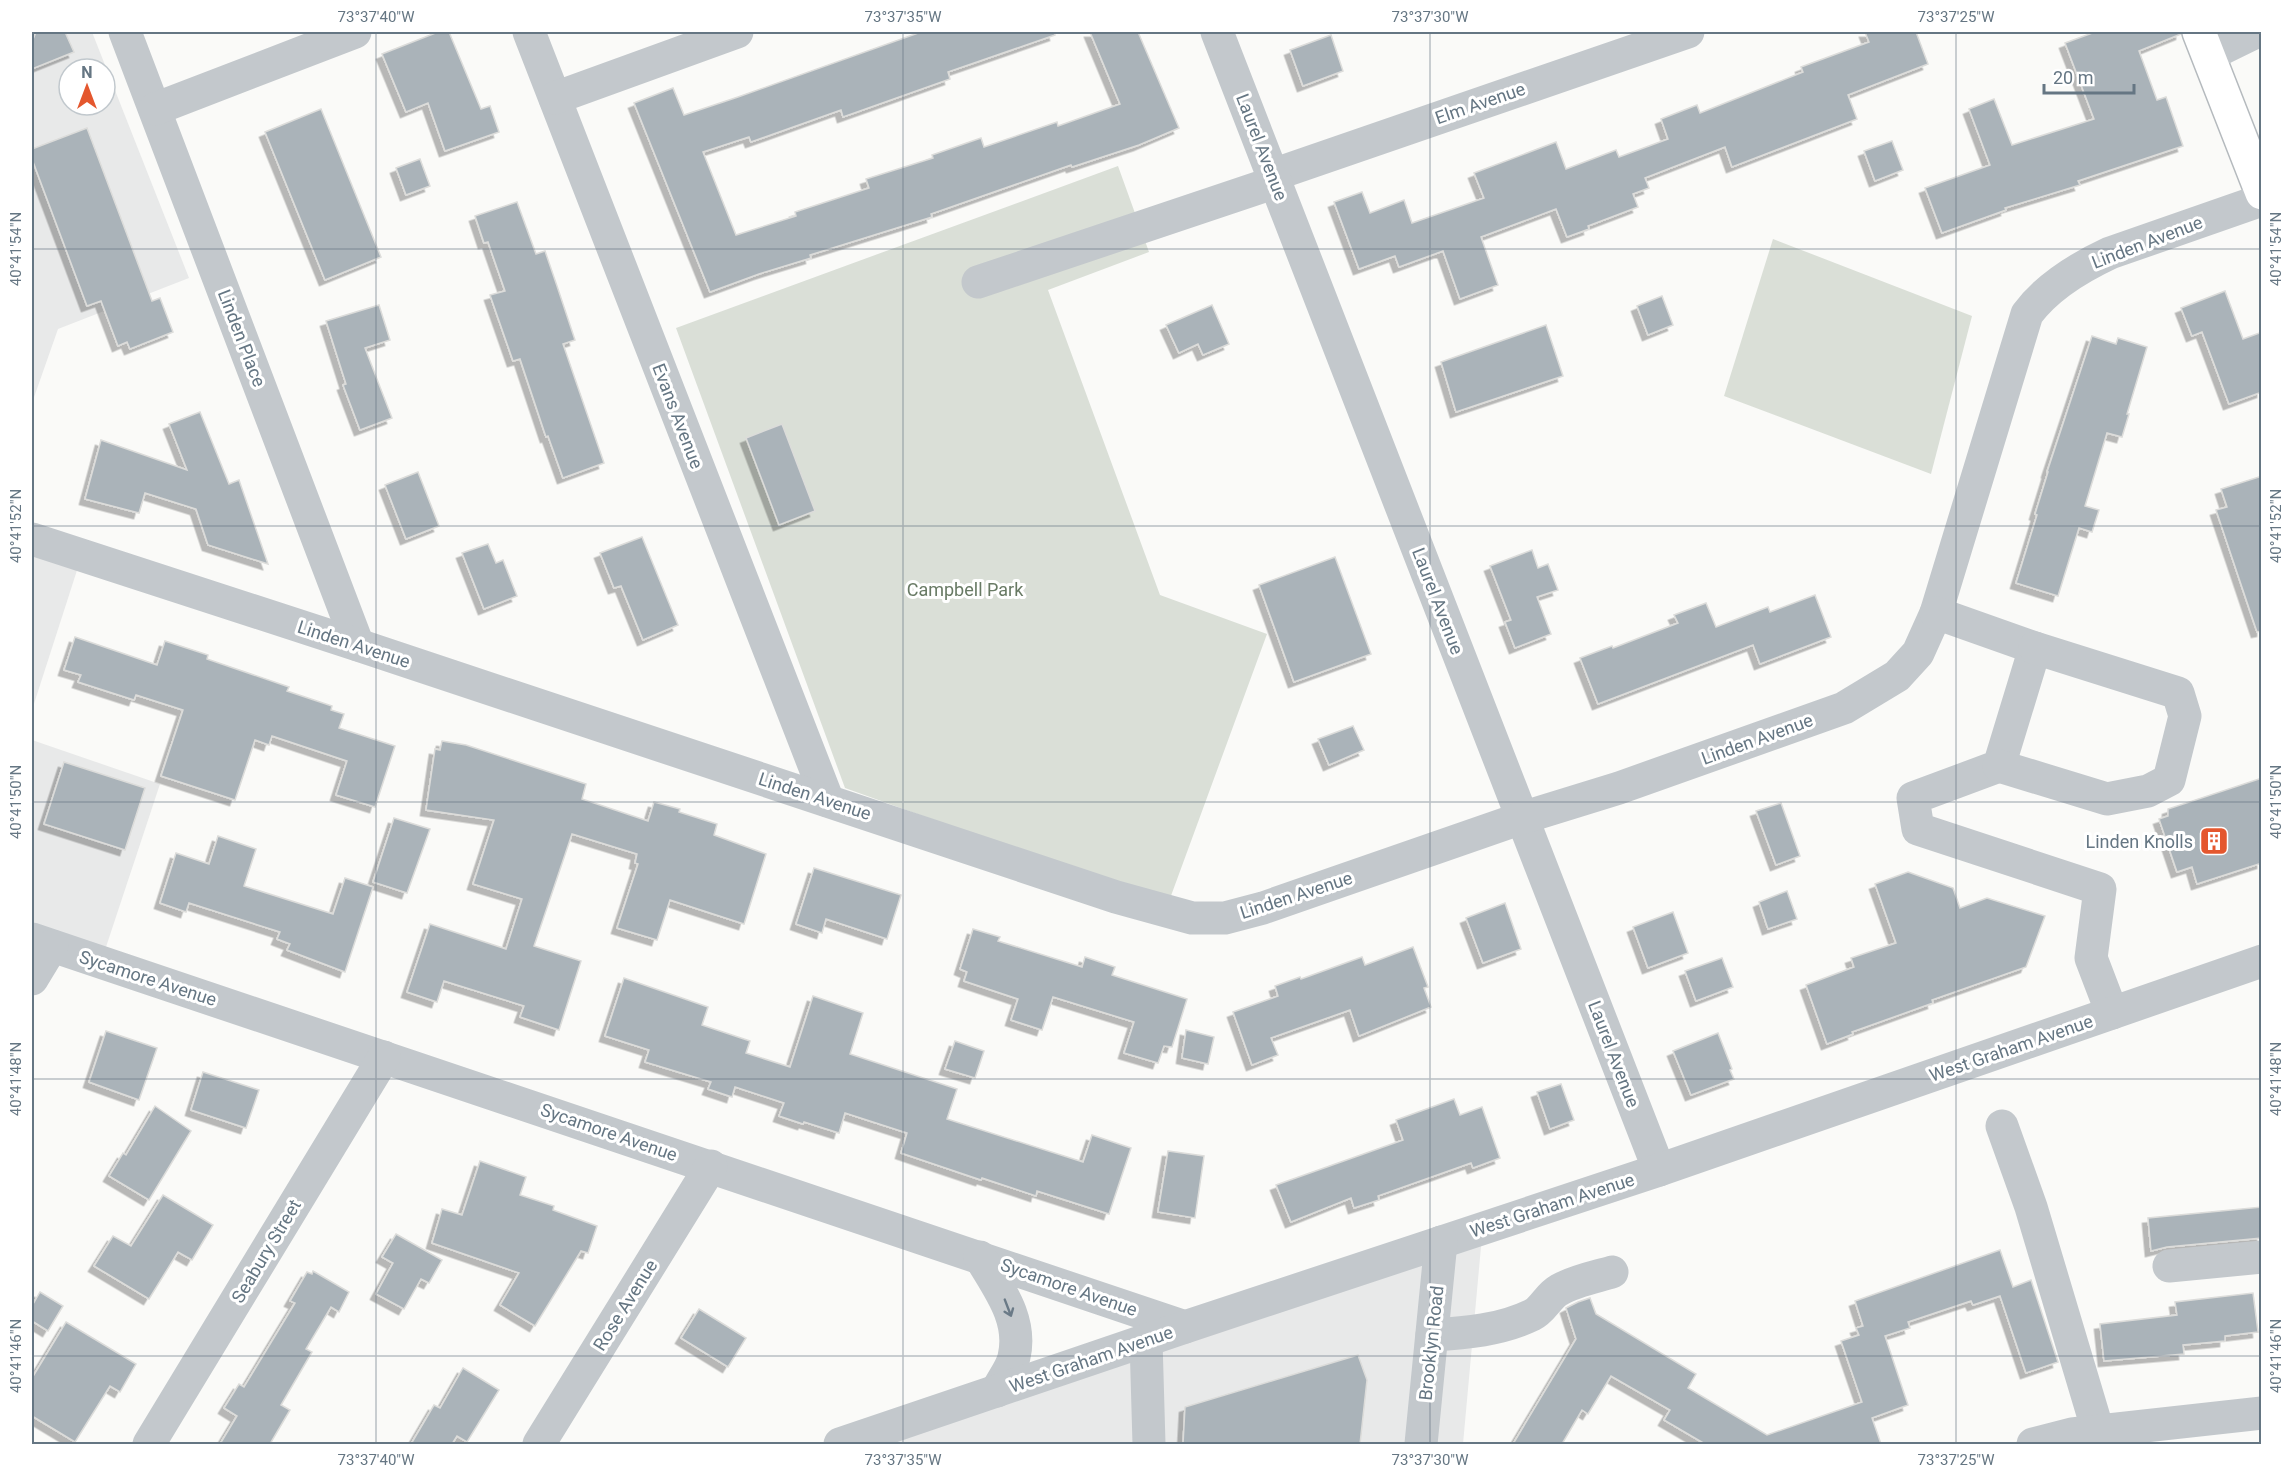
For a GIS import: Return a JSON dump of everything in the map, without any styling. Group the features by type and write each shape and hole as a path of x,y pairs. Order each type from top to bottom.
{"main road":[{"path":"2204,43 2262,193"}],"street":[{"name":"Linden Place","path":"125,32 358,645"},
{"path":"155,109 355,32"},
{"name":"Evans Avenue","path":"529,32 828,801"},
{"path":"555,98 737,32"},
{"name":"Laurel Avenue","path":"1217,32 1659,1170"},
{"name":"Elm Avenue","path":"978,282 1688,32"},
{"path":"2204,43 2256,32"},
{"name":"Linden Avenue","path":"32,539 1116,897 1192,918 1225,918 1263,908 1522,818 1619,788 1844,708 1897,675 1918,653 1936,613 2027,314 2038,299 2092,261 2110,253 2262,200"},
{"path":"1936,613 2035,648 2178,693 2185,716 2169,780 2148,791 2107,799 1999,766 1913,798 1918,829 2100,889 2091,958 2112,1013"},
{"path":"1999,766 2035,648"},
{"path":"32,979 41,942"},
{"name":"Sycamore Avenue","path":"41,942 1185,1326"},
{"name":"West Graham Avenue","path":"840,1444 880,1438 997,1391 1185,1326 1659,1170 2262,961"},
{"name":"Seabury Street","path":"149,1444 384,1057"},
{"path":"2002,1126 2031,1207 2098,1431"},
{"name":"Rose Avenue","path":"539,1444 711,1166"},
{"name":"Brooklyn Road","path":"1422,1444 1441,1242"},
{"path":"980,1257 1009,1306 1015,1331 1014,1358 997,1391"},
{"path":"2169,1266 2262,1257"},
{"path":"1432,1335 1469,1333 1529,1317 1539,1311 1547,1299 1560,1289 1612,1272"},
{"path":"1146,1340 1149,1444"},
{"path":"2032,1444 2072,1434 2262,1413"}],"shaded area":[{"path":"32,32 92,32 102,57 57,57 57,117 117,117 117,95 189,278 58,329 32,403"},
{"path":"32,545 80,561 32,710"},
{"path":"32,740 160,784 102,959 32,932"},
{"path":"1483,1225 1463,1444 834,1444"}],"green space":[{"name":"Campbell Park","path":"1118,166 1149,252 1048,290 1160,595 1267,634 1168,904 845,788 676,328"},
{"path":"1773,239 1972,316 1931,474 1724,396"}],"building":[{"path":"36,32 65,32 74,52 32,69 32,42"},
{"path":"438,32 449,32 481,109 490,106 499,132 445,151 428,103 406,112 382,54"},
{"path":"921,32 1054,32 1055,35 948,72 950,79 843,117 841,110 751,142 749,137 703,152 736,235 796,216 795,212 869,188 866,179 933,158 932,155 981,138 984,147 1057,122 1058,126 1120,104 1090,32 1138,32 1179,128 1139,145 1072,167 1071,165 931,214 932,217 810,255 811,258 710,292 634,103 673,88 684,115"},
{"path":"1865,32 1916,32 1928,64 1848,95 1857,119 1732,167 1725,147 1645,178 1649,188 1633,194 1638,207 1588,226 1589,229 1567,237 1556,209 1481,237 1498,285 1460,299 1443,251 1399,267 1395,256 1359,269 1334,202 1362,192 1370,213 1404,200 1412,223 1484,198 1474,173 1556,142 1566,169 1616,150 1619,157 1668,139 1661,119 1697,105 1700,113 1803,72 1801,67 1869,42"},
{"path":"2095,32 2181,32 2181,34 2139,51 2157,100 2166,97 2183,146 2078,181 2080,185 2005,208 2006,210 1942,233 1925,188 1990,165 1969,109 1994,99 2012,145 2094,119 2065,43"},
{"path":"1331,35 1343,71 1303,86 1290,50"},
{"path":"321,109 381,257 325,280 265,132"},
{"path":"87,128 152,301 160,298 173,332 130,349 127,342 118,346 101,301 87,306 32,159 32,149"},
{"path":"1892,141 1903,170 1875,181 1864,151"},
{"path":"420,159 430,186 406,195 396,168"},
{"path":"517,202 536,254 545,251 575,340 563,344 604,463 563,478 548,436 546,437 520,359 513,361 490,295 505,291 488,242 484,243 475,216"},
{"path":"2225,291 2243,339 2262,332 2262,392 2229,404 2202,332 2192,336 2181,308"},
{"path":"1662,296 1673,325 1648,335 1637,306"},
{"path":"379,305 390,340 365,348 392,418 360,430 343,385 346,384 326,321"},
{"path":"1212,305 1229,344 1203,355 1198,344 1179,353 1166,325"},
{"path":"1546,325 1563,376 1456,412 1441,362"},
{"path":"2092,336 2116,344 2118,338 2147,347 2122,437 2107,433 2085,506 2099,510 2092,532 2079,528 2058,596 2016,583 2037,515 2035,514 2047,472"},
{"path":"200,412 229,484 239,480 268,564 208,545 196,509 145,493 139,513 85,499 101,440 187,470 169,424"},
{"path":"782,424 815,511 779,525 746,438"},
{"path":"418,472 439,526 406,539 385,485"},
{"path":"2262,476 2262,631 2257,632 2216,510 2227,507 2221,489"},
{"path":"642,537 678,625 643,640 621,586 614,588 600,553"},
{"path":"488,544 496,563 503,560 517,596 484,609 462,553"},
{"path":"1532,550 1538,568 1548,564 1558,590 1537,597 1551,634 1515,648 1505,622 1511,620 1490,566"},
{"path":"1335,557 1371,654 1294,682 1259,585"},
{"path":"1815,595 1831,637 1760,664 1753,645 1598,704 1580,658 1678,623 1674,615 1706,603 1716,627 1768,607 1770,612"},
{"path":"75,637 157,665 165,641 208,655 207,659 289,687 287,691 332,706 331,710 344,714 339,728 395,746 375,807 336,795 347,761 272,736 269,745 255,740 235,800 161,776 183,710 136,695 134,700 78,682 81,675 64,670"},
{"path":"1353,726 1364,750 1329,765 1318,739"},
{"path":"442,741 466,745 586,784 582,799 648,821 654,802 680,809 679,812 717,824 714,835 766,854 744,924 670,900 657,940 617,928 638,864 635,863 637,854 572,834 534,946 581,961 559,1030 520,1017 524,1006 444,981 437,1002 407,992 430,924 506,949 522,899 473,884 494,820 426,810 435,749 440,750"},
{"path":"64,762 145,788 125,850 44,824"},
{"name":"Linden Knolls","path":"2262,778 2262,863 2197,884 2192,867 2177,872 2159,819 2168,816 2168,809"},
{"path":"1781,803 1800,856 1776,865 1756,811"},
{"path":"394,818 430,829 407,893 373,882"},
{"path":"218,836 256,849 244,886 333,914 345,878 373,887 345,972 287,950 290,944 277,939 280,932 189,903 186,912 160,903 176,853 209,864"},
{"path":"814,868 901,895 887,939 826,919 822,933 796,924"},
{"path":"1908,872 1953,888 1960,908 1987,898 2045,916 2026,967 1932,1000 1933,1003 1852,1032 1853,1034 1827,1044 1806,985 1854,967 1851,958 1896,943 1875,884"},
{"path":"1787,891 1797,919 1768,929 1759,902"},
{"path":"1505,903 1521,949 1483,963 1466,918"},
{"path":"1673,912 1688,953 1648,968 1633,927"},
{"path":"973,929 1000,937 998,941 1082,967 1085,957 1115,967 1112,975 1187,999 1172,1047 1164,1046 1158,1063 1124,1053 1134,1022 1053,997 1042,1030 1011,1020 1018,999 964,981 967,972 960,969"},
{"path":"1413,947 1428,987 1424,988 1431,1007 1359,1036 1350,1010 1271,1038 1278,1055 1252,1065 1233,1012 1278,996 1275,986 1362,957 1365,965"},
{"path":"1722,958 1733,987 1696,1001 1685,971"},
{"path":"624,978 708,1007 702,1025 750,1041 746,1053 790,1067 813,996 863,1013 850,1054 957,1089 947,1119 1083,1162 1092,1135 1131,1148 1109,1214 1037,1191 1036,1196 982,1178 981,1180 901,1153 907,1133 845,1113 839,1133 804,1122 803,1124 779,1116 784,1103 735,1087 732,1097 708,1089 711,1082 645,1062 649,1050 605,1036"},
{"path":"1186,1030 1214,1037 1208,1064 1182,1058"},
{"path":"106,1031 157,1048 139,1100 89,1082"},
{"path":"1718,1033 1734,1079 1691,1095 1673,1051"},
{"path":"955,1041 984,1051 975,1078 945,1069"},
{"path":"203,1072 259,1090 246,1128 191,1110"},
{"path":"1561,1084 1574,1120 1550,1129 1537,1092"},
{"path":"1454,1099 1460,1115 1482,1107 1500,1158 1473,1168 1471,1163 1378,1196 1379,1200 1354,1208 1351,1198 1291,1222 1276,1185 1403,1140 1396,1120"},
{"path":"155,1106 191,1131 149,1200 109,1176 123,1153 126,1155"},
{"path":"1168,1151 1204,1156 1195,1218 1158,1212"},
{"path":"480,1161 526,1177 520,1195 554,1206 553,1210 597,1226 588,1253 581,1251 535,1326 500,1305 519,1273 432,1243 442,1209 462,1215"},
{"path":"163,1195 213,1225 192,1260 178,1252 149,1299 94,1266 113,1236 131,1246"},
{"path":"2262,1207 2262,1238 2167,1247 2151,1251 2148,1218"},
{"path":"396,1234 442,1260 429,1283 421,1279 404,1309 376,1294 393,1263 382,1257"},
{"path":"2000,1250 2013,1287 2031,1280 2058,1362 2026,1373 2000,1296 1973,1305 1971,1301 1908,1322 1910,1328 1885,1336 1908,1405 1872,1418 1881,1444 1705,1444 1664,1420 1670,1410 1611,1376 1588,1414 1582,1410 1562,1444 1513,1444 1576,1339 1566,1308 1578,1302 1590,1298 1596,1314 1696,1374 1688,1388 1767,1435 1862,1402 1841,1341 1859,1335 1856,1328 1863,1326 1855,1301"},
{"path":"313,1271 349,1292 339,1312 331,1307 306,1349 312,1352 281,1405 290,1410 270,1444 220,1444 237,1416 224,1408 239,1384 244,1387 295,1303 290,1301 307,1272 312,1274"},
{"path":"40,1292 63,1306 48,1331 32,1321 32,1306"},
{"path":"2253,1293 2258,1332 2225,1336 2225,1341 2183,1345 2184,1354 2104,1361 2100,1324 2177,1315 2175,1302"},
{"path":"699,1309 746,1338 728,1367 681,1338"},
{"path":"66,1322 136,1364 120,1392 110,1386 75,1442 32,1416 32,1378"},
{"path":"1358,1355 1367,1380 1360,1444 1183,1444 1185,1407"},
{"path":"463,1368 499,1390 467,1442 457,1436 452,1444 411,1444 434,1405 440,1408"}],"place":[{"name":"Linden Knolls","path":"2214,841"}]}
